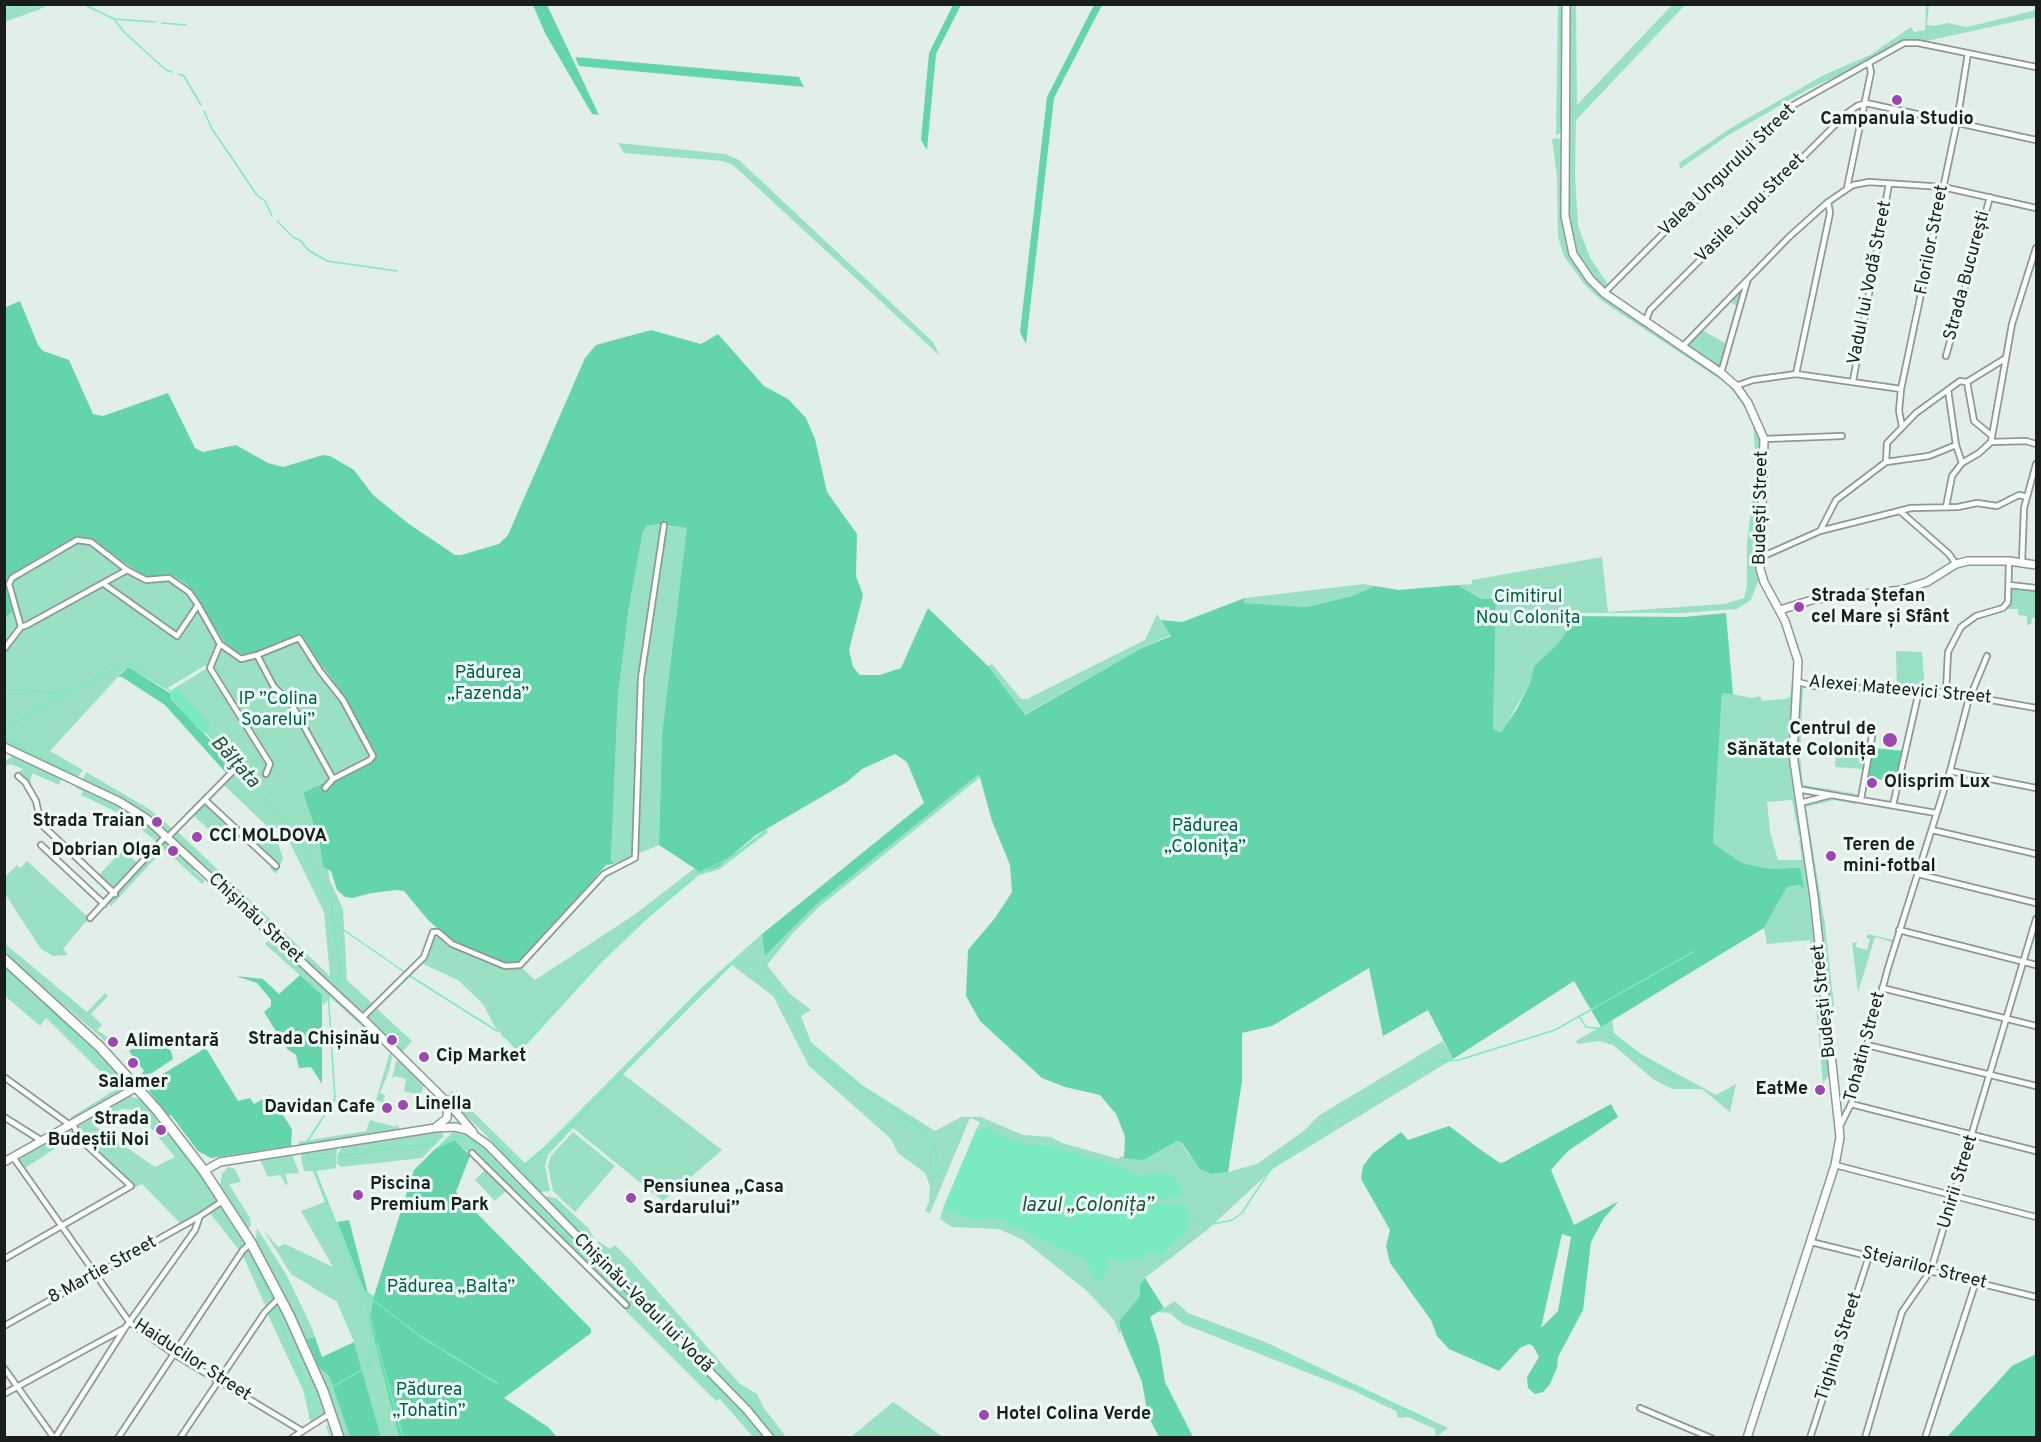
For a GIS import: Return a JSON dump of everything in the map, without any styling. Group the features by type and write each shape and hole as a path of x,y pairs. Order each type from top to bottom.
{"highway":[{"path":"4,959 71,1018 137,1087 204,1171 251,1243 280,1297 331,1413 339,1437"}],"street":[{"name":"Budești Street","path":"1566,4 1565,216 1573,254 1590,279 1604,293 1683,346 1736,386 1756,418 1764,439 1759,558 1764,582 1780,610 1797,653 1798,682 1792,744 1814,897 1840,1126"},
{"name":"Valea Ungurului Street","path":"1604,293 1788,108 1869,63 1910,42 2037,67"},
{"name":"Florilor Street","path":"1902,426 1899,411 1901,388 1957,122 1968,53"},
{"path":"1847,188 1866,103 1871,72 1869,63"},
{"path":"1866,103 2037,140"},
{"name":"Vasile Lupu Street","path":"1645,322 1650,310 1847,112 1866,103"},
{"path":"1683,346 1748,282 1789,237 1847,188 1869,182 1943,187 2037,208"},
{"name":"Vadul lui Vodă Street","path":"1853,381 1884,227 1889,184"},
{"name":"Strada București","path":"1946,356 1990,197"},
{"path":"1796,374 1830,213 1828,202"},
{"path":"1946,507 1950,480 1962,463 1979,453 1990,442 2012,324 2037,248"},
{"path":"1721,373 1748,282"},
{"path":"1886,462 1887,443 1902,426 1959,381 1967,382 2006,358"},
{"path":"1736,386 1753,380 1796,374 1901,388"},
{"path":"1967,382 1974,421 1991,435"},
{"path":"1948,390 1956,446 1962,463"},
{"path":"1764,439 1842,436"},
{"path":"1990,442 2026,441 2037,444"},
{"path":"1820,531 1836,500 1886,462 1929,456 1956,446"},
{"path":"2022,562 2024,515 2037,464"},
{"path":"1759,558 1820,531 1911,508 1977,503 1997,506 2019,495 2027,496"},
{"path":"1901,512 1949,554 1956,564"},
{"path":"362,1018 424,957 433,932 438,932 452,944 505,966 520,965 604,874 635,858 641,678 664,525"},
{"path":"21,627 9,584 12,578 77,540 91,542 127,570 146,580 168,578 189,592 220,644 241,659 257,656 299,638 320,671 343,700 373,756 370,760 333,779 325,788"},
{"path":"1780,610 1815,599 1902,590 1927,582 1956,564 1968,561 2009,561 2037,565"},
{"path":"1946,692 1948,652 1961,627 1976,616 2005,606 2009,585 2009,561"},
{"path":"4,649 21,627 127,570"},
{"path":"104,584 177,636 198,605"},
{"path":"2009,585 2037,588"},
{"path":"220,644 210,668 270,764 266,774"},
{"path":"257,656 274,687 291,703 333,779"},
{"name":"Tohatin Street","path":"1747,1437 1835,1165 1840,1126 1851,1104 1882,988 1950,771 1970,695 1987,656"},
{"name":"Alexei Mateevici Street","path":"1798,682 1813,686 1946,692 2037,708"},
{"path":"1893,806 1919,691"},
{"path":"1861,799 1873,731"},
{"name":"Chișinău Street","path":"4,747 120,802 147,819 362,1018 448,1103 474,1134"},
{"path":"90,918 236,768"},
{"path":"1950,771 2037,788"},
{"path":"18,776 28,786 42,824 115,894"},
{"path":"1797,789 1936,813"},
{"path":"1800,803 1834,795"},
{"path":"205,800 276,866"},
{"path":"1932,830 2037,854"},
{"path":"41,845 104,904"},
{"path":"1918,874 2037,903"},
{"name":"Unirii Street","path":"1865,1437 1902,1312 1931,1270 1974,1134 2037,919"},
{"path":"1899,930 2037,965"},
{"path":"1882,988 2037,1026"},
{"path":"1867,1044 2037,1086"},
{"path":"4,1077 72,1124 80,1139 131,1186 4,1259"},
{"path":"4,1162 137,1087"},
{"path":"435,1128 447,1118 448,1103"},
{"path":"1851,1104 2037,1150"},
{"path":"4,1117 42,1141"},
{"path":"204,1171 220,1162 435,1128 461,1128 474,1134"},
{"name":"Chișinău-Vadul lui Vodă","path":"474,1134 741,1403 770,1437"},
{"path":"472,1153 626,1305"},
{"name":"Haiducilor Street","path":"13,1158 130,1323 174,1354 302,1431"},
{"path":"1835,1165 2037,1217"},
{"name":"8 Martie Street","path":"4,1326 96,1276 224,1200"},
{"path":"4,1368 54,1437 125,1328 195,1230 200,1216"},
{"name":"Stejarilor Street","path":"1811,1242 2037,1297"},
{"path":"118,1437 243,1250 251,1243"},
{"name":"Tighina Street","path":"1810,1437 1869,1256"},
{"path":"1925,1437 1976,1281"},
{"path":"180,1437 265,1312 280,1297"},
{"path":"4,1394 125,1328"},
{"path":"1640,1408 1711,1437"},
{"path":"292,1437 331,1413"}],"green space":[{"path":"39,4 40,9 5,22 5,8 10,5"},
{"path":"533,5 547,5 599,115 592,114 545,33"},
{"path":"953,5 961,5 936,54 927,150 921,140 929,53"},
{"path":"1094,5 1102,5 1054,98 1026,344 1020,332 1047,97"},
{"path":"1558,5 1564,5 1562,132 1556,135"},
{"path":"1567,5 1576,5 1577,105 1672,5 1685,5 1576,120 1575,174 1578,226 1590,258 1608,284 1603,289 1577,257 1568,223"},
{"path":"1926,5 1929,5 1927,25 1934,26 1947,23 1967,27 2036,10 2036,17 1922,42 1906,41 1872,60 1807,90 1727,136 1680,169 1679,163 1734,126 1824,75 1870,55 1911,27 1914,32 1925,30"},
{"path":"575,57 799,77 804,87 579,66"},
{"name":"Cimitirul Nou Colonița","path":"1559,138 1562,145 1566,237 1570,254 1590,283 1718,373 1735,388 1746,405 1760,436 1762,453 1756,534 1759,579 1751,600 1737,609 1683,613 1562,613 1562,617 1573,616 1570,626 1558,645 1534,666 1530,683 1502,732 1493,729 1495,599 1481,599 1458,585 1472,584 1472,580 1602,557 1608,612 1724,604 1744,598 1747,585 1747,543 1756,468 1753,421 1736,394 1724,382 1602,301 1584,284 1564,256 1558,237 1557,176 1552,139"},
{"path":"618,143 725,154 739,160 933,342 940,356 733,165 723,161 624,153"},
{"path":"1744,288 1724,360 1717,368 1688,348 1688,344 1702,330 1725,343 1736,306 1730,301"},
{"path":"20,301 38,345 43,351 69,360 93,414 103,416 168,393 195,448 203,452 236,445 268,463 283,467 323,455 330,456 354,470 373,495 409,524 455,555 499,544 508,535 585,358 596,345 651,330 701,344 718,334 764,386 788,399 806,418 815,439 827,492 857,534 856,576 863,595 849,650 853,667 860,675 880,675 901,668 928,608 988,666 1025,715 1140,649 1171,636 1161,620 1182,622 1245,598 1244,603 1307,607 1352,596 1375,586 1398,590 1458,585 1481,599 1496,599 1493,729 1501,732 1517,709 1530,683 1534,666 1558,644 1570,626 1573,616 1684,617 1726,613 1733,694 1722,693 1713,843 1742,863 1771,869 1800,868 1804,889 1799,885 1787,887 1764,928 1601,1027 1574,981 1453,1059 1428,1010 1383,1036 1369,968 1272,1026 1242,1033 1242,1081 1228,1172 1211,1174 1200,1169 1182,1143 1177,1141 1143,1160 1124,1158 1125,1136 1116,1114 1100,1095 1065,1087 1042,1078 980,1021 966,996 968,950 995,918 1012,892 1010,865 992,821 979,774 817,904 765,956 762,934 924,803 907,762 895,754 862,769 847,782 756,835 718,867 700,872 659,845 662,734 687,528 659,524 647,526 643,531 629,607 618,696 611,860 614,864 606,865 521,963 505,965 456,945 428,920 404,891 372,893 352,898 345,897 337,890 331,871 323,867 319,841 303,793 371,761 376,753 338,687 299,635 253,655 242,656 225,643 188,585 170,574 147,578 91,539 80,536 6,579 14,609 5,619 4,308"},
{"path":"659,524 688,528 662,734 659,845 614,864 611,860 618,696 629,607 643,531 647,526"},
{"name":"IP ”Colina Soarelui”","path":"80,536 91,539 147,578 170,574 188,585 225,643 253,655 299,635 338,687 376,753 371,761 303,794 319,841 323,867 328,869 330,881 343,909 347,980 373,1004 364,1012 359,1013 171,837 177,831 330,976 324,912 291,845 279,827 274,830 283,859 276,874 270,868 273,865 257,846 272,831 223,784 238,769 206,733 209,730 178,689 173,689 207,668 206,665 166,689 127,667 50,751 83,770 78,777 5,745 5,619 14,609 6,579"},
{"path":"1364,584 1375,586 1352,596 1307,607 1244,603 1245,598"},
{"path":"2011,589 2036,589 2036,618 2032,618 2031,624 2027,625 2027,616 2018,615 2018,609 2004,609 2010,601"},
{"path":"1157,614 1171,635 1140,649 1024,715 988,666 992,664 1021,699 1027,699 1145,640"},
{"path":"1896,651 1922,652 1925,690 1897,689"},
{"path":"1794,664 1796,665 1790,753 1802,835 1799,837 1792,800 1767,802 1770,832 1778,860 1802,860 1799,840 1803,839 1831,1071 1823,1084 1810,940 1767,944 1764,928 1787,887 1799,885 1771,869 1742,863 1713,843 1722,692 1752,698 1760,696 1762,701 1786,699 1790,697"},
{"path":"128,667 170,693 171,699 235,766 227,774 165,705 122,677 118,677"},
{"path":"1800,685 1803,685 1800,756 1803,785 1858,794 1863,769 1835,767 1836,747 1867,749 1868,732 1872,733 1859,795 1799,786 1795,760"},
{"path":"1874,748 1904,751 1897,784 1867,776"},
{"path":"15,755 62,777 59,785 32,773 30,785 19,772 23,769 10,764 5,766 4,762"},
{"path":"86,772 149,809 173,829 166,833 155,818 82,781"},
{"path":"979,774 981,775 978,779 819,907 792,934 767,965 789,993 811,1010 801,1016 811,1042 862,1085 935,1131 961,1117 981,1117 1023,1135 1051,1137 1062,1143 1119,1159 1160,1150 1176,1141 1181,1143 1190,1156 1211,1174 1228,1172 1257,1164 1305,1130 1318,1116 1443,1041 1453,1059 1274,1168 1207,1230 1145,1278 1140,1284 1140,1296 1119,1321 1122,1331 1119,1333 1114,1320 1087,1291 1023,1240 999,1229 952,1227 940,1219 943,1208 961,1214 1025,1157 976,1130 980,1122 970,1118 930,1213 925,1211 929,1202 930,1186 925,1173 898,1153 891,1139 809,1066 773,996 732,965 623,1074 722,1150 663,1201 573,1128 548,1155 545,1166 550,1191 538,1192 482,1131 446,1097 452,1091 525,1163 546,1145 701,988 762,934 766,955 817,904"},
{"path":"77,784 118,803 142,819 160,835 161,840 158,843 127,817 81,795 83,791 76,788"},
{"path":"1835,797 1856,800 1856,804 1834,800 1806,807 1825,925 1834,1006 1828,1007 1803,805"},
{"path":"205,803 230,829 219,839 193,815"},
{"path":"766,829 768,832 720,869 699,875 647,919 602,962 519,1053 495,1027 483,1004 458,980 421,963 436,933 504,967 521,967 535,980 634,915 695,868 718,867"},
{"path":"130,842 126,854 139,864 116,891 98,876"},
{"path":"164,842 168,842 195,867 194,871 205,881 202,884 164,849 111,906 108,903"},
{"path":"27,861 89,918 63,949 68,955 53,956 41,949 5,894 4,878 17,865 20,868"},
{"path":"1868,934 1893,940 1893,942 1885,965 1892,942 1875,937 1858,992 1852,943 1857,942 1856,947 1867,950 1870,939 1866,938"},
{"path":"271,938 391,1050 389,1071 380,1093 385,1095 383,1103 376,1100 390,1052 330,997 323,1006 322,995 265,944"},
{"path":"4,943 87,1012 105,993 108,996 91,1014 102,1025 97,1030 109,1038 105,1041 5,954"},
{"path":"4,964 110,1063 127,1083 126,1087 70,1122 71,1117 115,1090 114,1085 46,1018 40,1026 5,996"},
{"path":"300,975 322,995 322,1084 311,1067 299,1068 296,1055 287,1049 264,1012 271,1006 271,1000 257,983 236,976 263,979 279,994"},
{"path":"375,1007 412,1041 402,1052 367,1019"},
{"path":"1612,1020 1614,1033 1641,1054 1716,1095 1736,1084 1730,1112 1702,1089 1672,1089 1653,1079 1613,1045 1599,1041 1578,1044 1576,1041"},
{"path":"154,1037 171,1051 173,1059 152,1073 139,1076 144,1071 129,1051"},
{"path":"204,1049 207,1050 238,1101 250,1098 254,1104 270,1095 292,1129 291,1146 211,1158 198,1151 171,1115 169,1116 149,1091 153,1080"},
{"path":"396,1061 401,1061 424,1084 421,1095 404,1091 406,1079 395,1076 392,1079"},
{"path":"129,1096 140,1099 222,1200 182,1225 142,1184 134,1188 82,1139 76,1124","holes":["122,1109 136,1110 175,1157 155,1167 95,1126"]},
{"path":"1611,1104 1618,1117 1568,1151 1551,1170 1574,1225 1619,1201 1604,1218 1591,1242 1583,1310 1558,1357 1557,1368 1550,1384 1543,1392 1535,1394 1528,1388 1527,1377 1539,1357 1533,1346 1529,1344 1520,1348 1499,1371 1449,1349 1437,1336 1431,1320 1390,1263 1386,1246 1390,1230 1361,1179 1363,1166 1373,1153 1401,1132 1408,1140 1449,1126 1500,1163","holes":["1562,1234 1571,1237 1558,1311 1541,1328"]},
{"path":"370,1120 396,1127 397,1124 399,1129 299,1146 298,1142 366,1131"},
{"path":"71,1127 76,1135 25,1168 18,1157"},
{"path":"436,1132 444,1136 422,1158 341,1167 337,1163 338,1154 343,1146"},
{"path":"453,1132 466,1134 481,1144 739,1405 767,1437 753,1437 720,1399 716,1401 506,1191 495,1201 475,1180 485,1170 455,1140 435,1149"},
{"path":"573,1132 615,1166 575,1212 553,1191 548,1166 551,1156"},
{"name":"Pădurea „Balta”","path":"455,1140 470,1156 456,1192 591,1329 591,1333 504,1398 548,1427 557,1437 399,1437 369,1319 374,1296 414,1170 435,1149"},
{"path":"337,1147 336,1168 316,1171 364,1290 374,1296 369,1319 399,1437 381,1437 354,1342 337,1302 291,1274 264,1231 278,1247 285,1244 333,1267 301,1211 325,1202 313,1171 304,1171 301,1158 302,1153"},
{"path":"292,1154 299,1173 285,1174 288,1184 286,1185 280,1175 268,1177 260,1160"},
{"path":"228,1167 235,1169 241,1182 229,1184 250,1218 251,1225 248,1229 220,1185 222,1174"},
{"path":"543,1196 556,1198 588,1228 595,1240 591,1248"},
{"path":"224,1203 248,1242 239,1250 209,1212"},
{"path":"349,1220 368,1293 364,1290 337,1222"},
{"path":"257,1228 287,1276 312,1328 315,1337 308,1339 320,1369 329,1376 350,1437 342,1437 255,1247"},
{"path":"598,1241 610,1249 615,1245 632,1262 739,1383 757,1394 764,1408 786,1437 773,1437 752,1412 598,1256"},
{"path":"250,1246 277,1297 266,1307 242,1254"},
{"path":"1145,1278 1164,1308 1150,1317 1159,1345 1165,1382 1193,1437 1159,1437 1148,1416 1142,1382 1122,1334 1119,1321 1140,1296 1140,1284"},
{"path":"280,1301 328,1412 311,1423 303,1390 267,1313"},
{"path":"1175,1301 1188,1313 1265,1342 1448,1428 1436,1437 1435,1429 1408,1417 1398,1418 1396,1411 1352,1390 1183,1324 1170,1313 1158,1312"},
{"path":"315,1337 322,1357 354,1342 381,1437 350,1437 329,1376 320,1369 307,1339"},
{"path":"2036,1354 2036,1437 1947,1437 2012,1366"},
{"path":"893,1402 943,1437 851,1437"}],"water":[{"path":"173,689 178,689 209,724 209,730 206,733 201,732 171,698 170,693"},
{"name":"Iazul „Colonița”","path":"987,1128 1005,1138 1030,1145 1051,1146 1106,1162 1141,1176 1152,1173 1171,1175 1182,1188 1183,1196 1142,1203 1186,1205 1190,1218 1183,1238 1178,1238 1161,1256 1149,1251 1145,1260 1133,1258 1119,1263 1115,1259 1109,1259 1104,1278 1099,1280 1094,1276 1084,1258 1055,1247 1017,1226 1012,1228 1005,1221 991,1217 981,1221 947,1212 943,1208 976,1130"}],"waterway":[{"path":"36,10 48,4"},
{"path":"83,4 114,19 124,32 166,70 172,72"},
{"path":"114,19 155,22"},
{"path":"162,23 186,25"},
{"path":"179,74 184,76 201,105"},
{"path":"204,111 212,129 257,195 265,201 272,216"},
{"path":"277,221 308,250 327,261 397,271"},
{"name":"Bălţata","path":"4,689 57,693 78,688 121,666 132,665 172,692"},
{"path":"4,729 74,689"},
{"name":"Bălţata","path":"207,732 294,830 331,903 341,975 335,986"},
{"path":"4,741 18,744 25,750 76,775"},
{"name":"Bălţata","path":"699,873 726,860 766,832"},
{"name":"Bălţata","path":"502,1035 517,1046 525,1042 621,938 694,877"},
{"name":"Bălţata","path":"335,924 403,971"},
{"path":"1213,1224 1232,1220 1241,1214 1275,1163 1327,1124 1396,1083 1438,1061 1459,1060 1555,1030 1693,952"},
{"path":"521,1169 557,1139 735,960 758,967"},
{"path":"4,968 42,1001 122,1085"},
{"path":"760,970 784,1001 813,1052 924,1131 936,1152 935,1173 943,1179"},
{"name":"Bălţata","path":"410,976 497,1031"},
{"path":"307,1142 335,1099 328,992"},
{"path":"1579,1016 1586,1027 1605,1029 1608,1035 1681,1081"},
{"path":"138,1102 155,1120"},
{"path":"439,1147 457,1136 465,1137 477,1145 512,1183"},
{"path":"491,1136 542,1191"},
{"path":"172,1140 218,1201"},
{"path":"339,1157 434,1144"},
{"path":"308,1154 363,1292 375,1335 371,1341 370,1365 327,1390"},
{"path":"310,1159 333,1158"},
{"path":"517,1188 728,1398"},
{"path":"548,1197 593,1245"},
{"path":"222,1207 227,1215"},
{"path":"1190,1220 1206,1223"},
{"path":"600,1253 748,1403 776,1438"},
{"path":"253,1259 272,1300"},
{"path":"364,1293 420,1336 498,1384"},
{"path":"275,1307 309,1397 310,1419"},
{"path":"1183,1317 1293,1360 1429,1420"},
{"path":"377,1343 403,1438"},
{"path":"310,1397 319,1393"},
{"path":"733,1403 764,1438"},
{"path":"327,1426 331,1438"}],"place":[{"name":"Campanula Studio","path":"1897,100"},
{"name":"Strada Ștefan cel Mare și Sfânt","path":"1799,607"},
{"name":"Centrul de Sănătate Colonița","path":"1890,740"},
{"name":"Olisprim Lux","path":"1872,783"},
{"name":"Strada Traian","path":"157,822"},
{"name":"CCI MOLDOVA","path":"197,837"},
{"name":"Dobrian Olga","path":"173,851"},
{"name":"Teren de mini-fotbal","path":"1831,856"},
{"name":"Strada Chișinău","path":"392,1040"},
{"name":"Alimentară","path":"113,1042"},
{"name":"Cip Market","path":"424,1057"},
{"name":"Salamer","path":"133,1063"},
{"name":"EatMe","path":"1820,1090"},
{"name":"Linella","path":"403,1105"},
{"name":"Davidan Cafe","path":"387,1108"},
{"name":"Strada Budeștii Noi","path":"161,1130"},
{"name":"Piscina Premium Park","path":"358,1195"},
{"name":"Pensiunea „Casa Sardarului”","path":"631,1198"},
{"name":"Hotel Colina Verde","path":"984,1415"}],"park label":[{"name":"Pădurea „Fazenda”","path":"488,684"},
{"name":"Pădurea „Colonița”","path":"1205,837"},
{"name":"Pădurea „Tohatin”","path":"429,1401"}]}
